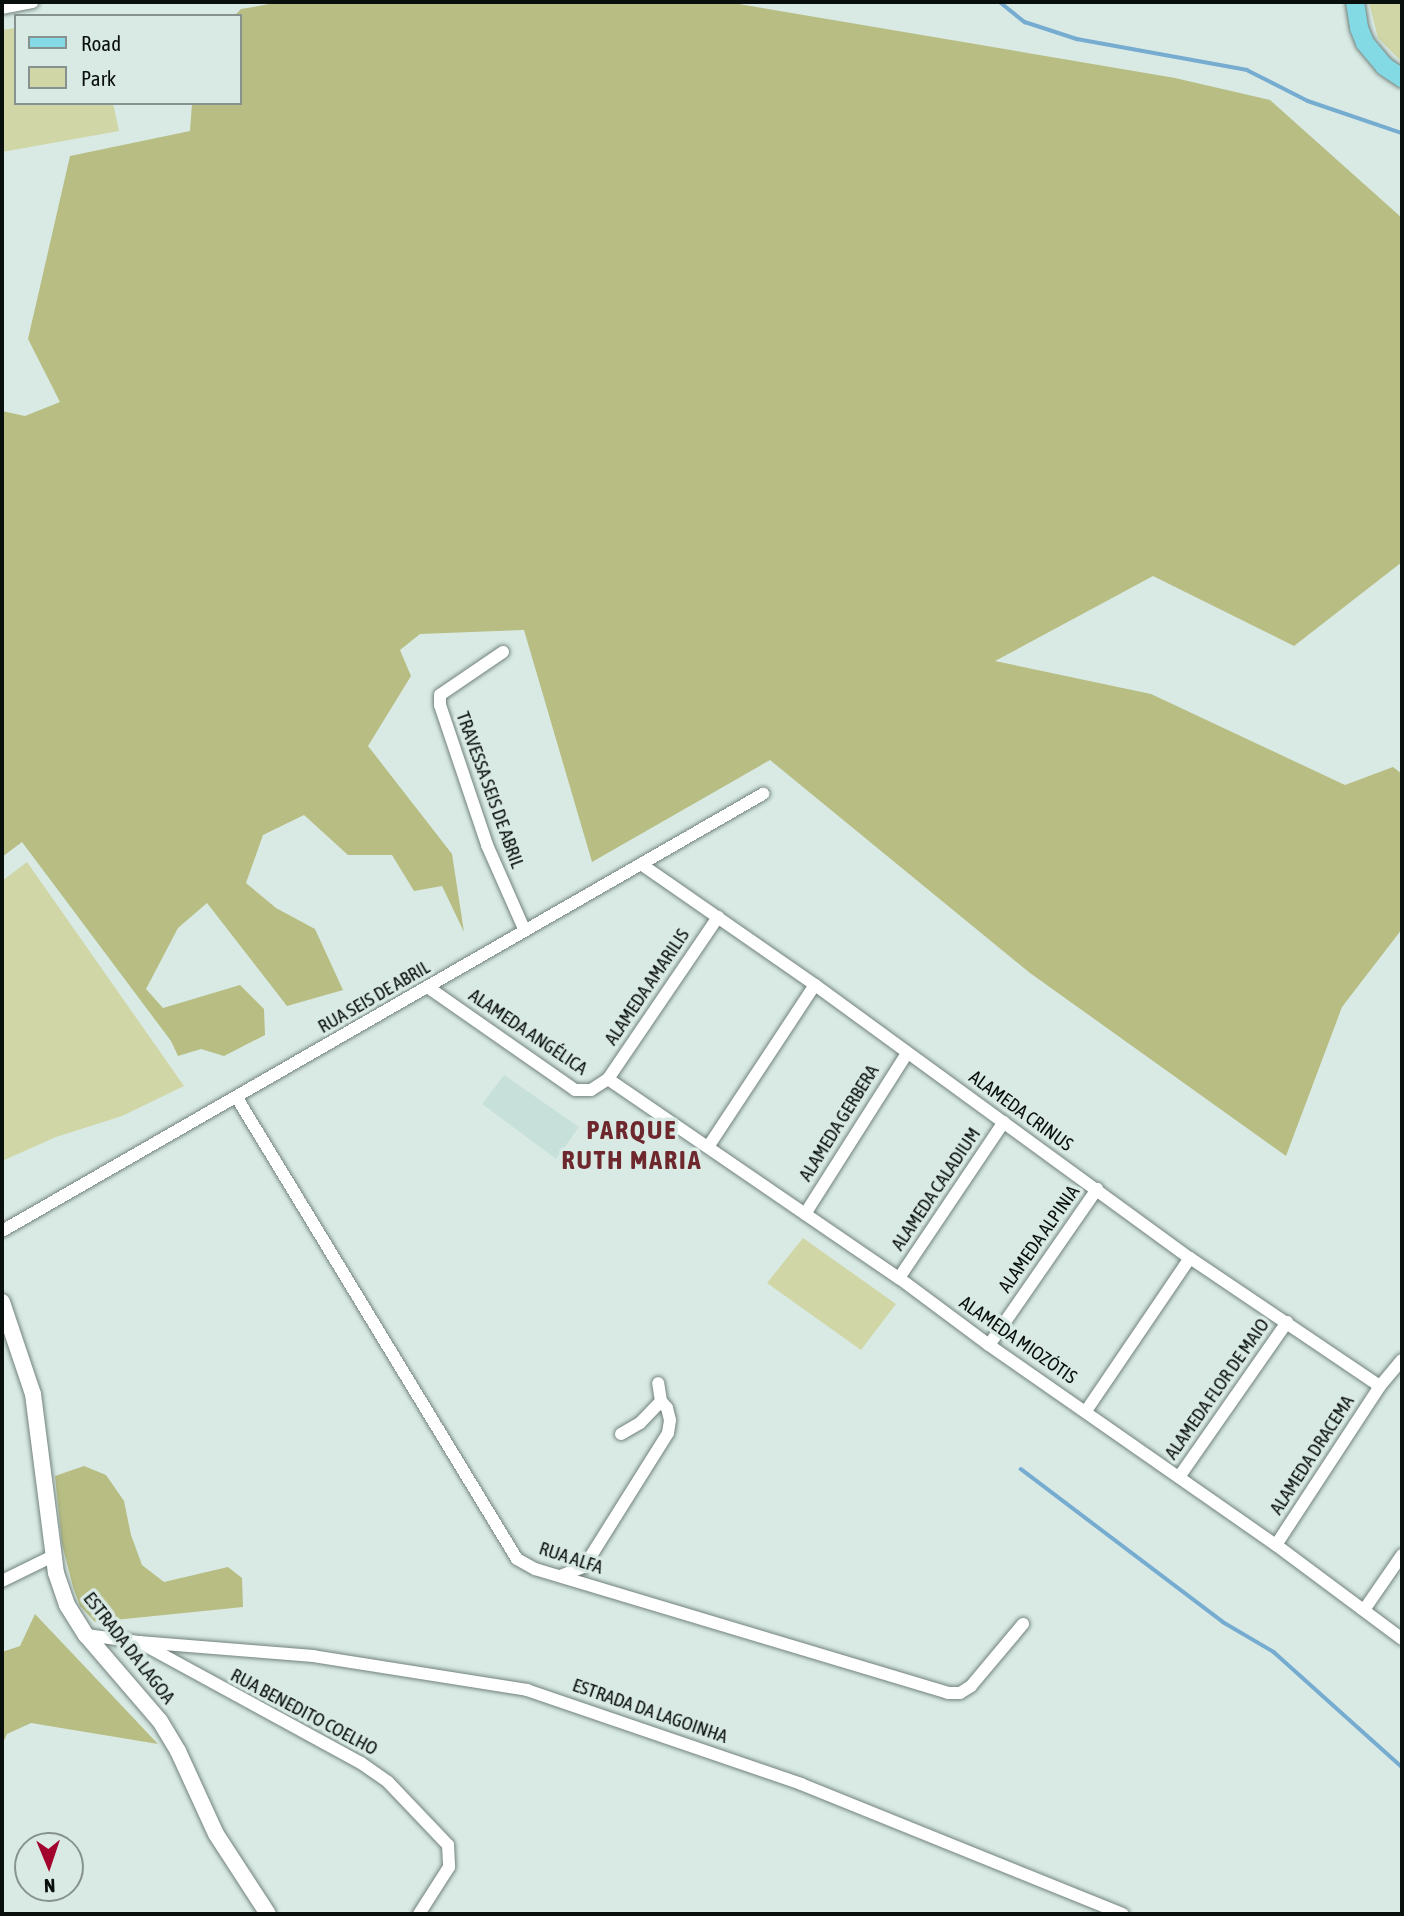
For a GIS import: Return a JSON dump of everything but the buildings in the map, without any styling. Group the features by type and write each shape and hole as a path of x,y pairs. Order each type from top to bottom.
{"main road":[{"path":"1355,2 1359,28 1365,43 1384,66 1402,78"}],"street":[{"path":"2,8 32,2"},
{"name":"TRAVESSA SEIS DE ABRIL","path":"503,652 440,695 440,705 487,845 524,929"},
{"name":"RUA SEIS DE ABRIL","path":"2,1231 429,988 524,929 764,793"},
{"name":"ALAMEDA CRINUS","path":"640,864 815,985 1189,1258 1380,1387"},
{"name":"ALAMEDA AMARILIS","path":"608,1079 718,917"},
{"path":"708,1147 815,985"},
{"name":"ALAMEDA ANGÉLICA","path":"429,988 575,1090 591,1090 608,1079"},
{"name":"ALAMEDA GERBERA","path":"805,1214 907,1053"},
{"name":"ALAMEDA MIOZÓTIS","path":"608,1079 899,1278 989,1345 1276,1545 1402,1639"},
{"name":"RUA ALFA","path":"237,1098 503,1540 517,1559 560,1576 948,1693 960,1693 971,1686 1023,1624"},
{"name":"ALAMEDA CALADIUM","path":"899,1278 1004,1122"},
{"name":"ALAMEDA ALPINIA","path":"989,1345 1097,1189"},
{"path":"1086,1411 1189,1258"},
{"name":"ESTRADA DA LAGOA","path":"2,1302 33,1394 60,1590 86,1635 160,1721 178,1751 221,1844 268,1914"},
{"name":"ALAMEDA FLOR DE MAIO","path":"1179,1477 1287,1322"},
{"name":"ALAMEDA DRACEMA","path":"1276,1545 1380,1387 1402,1360"},
{"path":"560,1576 584,1567 663,1441 670,1420 667,1408 661,1401 659,1382"},
{"path":"621,1434 640,1423 661,1401"},
{"path":"2,1581 55,1555"},
{"path":"1364,1610 1402,1555"},
{"name":"RUA BENEDITO COELHO","path":"86,1635 139,1642 361,1763 388,1782 448,1845 451,1855 443,1880 419,1914"},
{"name":"ESTRADA DA LAGOINHA","path":"139,1642 313,1656 527,1690 801,1784 1123,1914"}],"shaded area":[{"path":"504,1075 579,1127 556,1159 482,1104"}],"green space":[{"path":"281,2 727,2 1175,78 1270,100 1402,218 1402,562 1294,646 1153,576 995,661 1151,694 1345,785 1393,767 1402,774 1402,929 1342,1007 1286,1156 1030,973 770,760 592,862 524,630 420,634 400,650 411,676 368,746 452,854 464,932 442,886 414,891 392,855 348,855 304,815 263,835 246,883 276,908 315,929 343,990 287,1006 207,903 178,928 146,989 163,1008 240,985 264,1009 265,1035 224,1056 201,1049 178,1056 171,1041 22,842 2,857 2,411 25,416 60,402 28,339 70,156 190,131 192,105 242,105 242,14 236,14 241,9"},
{"path":"1369,2 1402,2 1402,62 1378,38"},
{"path":"14,28 14,105 113,105 119,131 2,152 2,30"},
{"path":"27,862 184,1086 122,1116 56,1137 2,1161 2,881"},
{"path":"803,1238 896,1304 861,1350 767,1283"},
{"path":"84,1466 106,1475 124,1501 131,1535 142,1565 164,1582 228,1567 242,1578 243,1607 95,1622 80,1606 73,1587 62,1544 55,1476"},
{"path":"35,1614 158,1744 31,1723 7,1734 2,1745 2,1652 20,1646"}],"waterway":[{"path":"1000,2 1025,22 1077,39 1247,70 1308,101 1402,133"},
{"path":"1021,1469 1223,1622 1274,1652 1402,1767"}],"district":[{"name":"PARQUE RUTH MARIA","path":"632,1146"}]}
